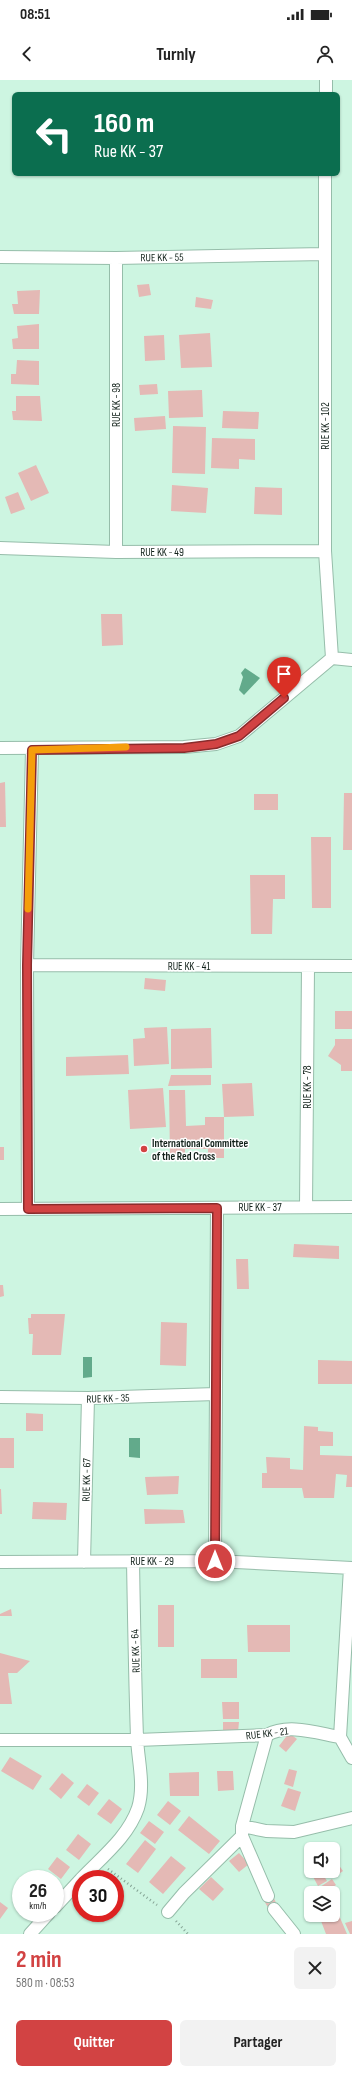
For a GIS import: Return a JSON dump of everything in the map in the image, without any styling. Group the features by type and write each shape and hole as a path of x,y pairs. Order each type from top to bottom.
{"street":[{"path":"326,80 326,92"},
{"name":"RUE KK - 102","path":"325,176 325,551 332,658"},
{"name":"RUE KK - 55","path":"0,256 116,258 325,254"},
{"name":"RUE KK - 98","path":"116,258 116,552"},
{"name":"RUE KK - 49","path":"0,548 116,552 325,551"},
{"path":"0,748 32,750 184,748 216,744 239,736 332,658 352,660"},
{"path":"28,1209 27,965 32,750"},
{"name":"RUE KK - 41","path":"27,965 352,966"},
{"name":"RUE KK - 78","path":"306,1207 308,966"},
{"name":"RUE KK - 37","path":"0,1209 352,1207"},
{"path":"215,1561 217,1208"},
{"name":"RUE KK - 35","path":"0,1397 88,1398 216,1394"},
{"name":"RUE KK - 67","path":"84,1562 88,1398"},
{"name":"RUE KK - 29","path":"0,1562 215,1561 351,1568"},
{"name":"RUE KK - 64","path":"90,1870 123,1836 132,1822 138,1807 142,1781 137,1740 133,1562"},
{"path":"351,1568 340,1737 352,1758"},
{"name":"RUE KK - 21","path":"0,1740 137,1740 267,1735 276,1730 290,1729 340,1737"},
{"path":"168,1912 242,1831 267,1735"},
{"path":"242,1831 294,1832 352,1818"},
{"path":"242,1831 268,1896"},
{"name":"RUE KK - 64","path":"64,1897 72,1889"},
{"path":"274,1909 294,1934"},
{"path":"30,1934 41,1922"}],"path":[{"path":"98,1862 168,1912 188,1934"}],"shaded area":[{"path":"245,668 260,678 244,695 239,690 243,677 241,673"},
{"path":"83,1357 92,1357 92,1377 83,1378"},
{"path":"129,1438 140,1438 140,1458 129,1457"}],"building":[{"path":"149,284 151,295 139,297 137,285"},
{"path":"40,290 39,314 14,314 12,304 18,304 17,291"},
{"path":"196,297 213,300 211,309 195,307"},
{"path":"39,324 39,349 13,349 12,339 18,338 17,326"},
{"path":"210,333 212,367 181,368 179,335"},
{"path":"164,335 165,360 145,361 144,336"},
{"path":"17,360 39,361 39,385 11,384 11,374 16,374"},
{"path":"157,384 158,394 140,395 139,385"},
{"path":"202,390 203,417 169,418 168,391"},
{"path":"16,396 40,396 42,421 13,420 12,411 16,411"},
{"path":"223,411 259,412 258,429 222,428"},
{"path":"165,416 166,429 135,431 134,418"},
{"path":"173,426 206,427 205,474 172,473"},
{"path":"212,438 255,439 255,460 239,459 239,469 211,468"},
{"path":"36,465 49,493 31,501 18,473"},
{"path":"172,485 208,488 206,513 171,511"},
{"path":"255,487 282,488 282,515 254,514"},
{"path":"18,492 25,509 11,514 5,497"},
{"path":"101,614 122,614 123,645 102,646"},
{"path":"5,782 6,827 0,827 0,783"},
{"path":"344,793 352,793 352,850 343,850"},
{"path":"254,794 278,794 278,810 254,810"},
{"path":"311,837 331,837 331,908 312,908"},
{"path":"250,875 285,875 285,899 273,899 272,934 251,934"},
{"path":"145,978 166,980 165,991 144,989"},
{"path":"335,1011 352,1011 352,1029 335,1029"},
{"path":"167,1027 169,1064 134,1066 133,1039 145,1038 144,1028"},
{"path":"211,1028 212,1068 171,1069 171,1029"},
{"path":"335,1039 352,1039 352,1071 341,1071 341,1065 328,1056 335,1045"},
{"path":"128,1055 129,1074 66,1076 66,1057"},
{"path":"171,1075 211,1075 211,1085 168,1086"},
{"path":"252,1083 254,1116 224,1117 222,1084"},
{"path":"163,1088 166,1127 130,1129 128,1090"},
{"path":"169,1090 185,1090 186,1126 205,1125 205,1117 224,1117 224,1158 208,1158 208,1149 185,1149 185,1159 170,1159"},
{"path":"0,1147 4,1147 4,1160 0,1160"},
{"path":"294,1244 339,1246 339,1259 293,1257"},
{"path":"236,1259 248,1259 249,1289 237,1289"},
{"path":"0,1285 3,1285 4,1296 0,1297"},
{"path":"31,1314 65,1314 61,1355 32,1355 33,1334 29,1334 28,1318 31,1318"},
{"path":"161,1322 187,1323 186,1366 160,1365"},
{"path":"318,1360 352,1361 352,1384 318,1384"},
{"path":"26,1413 43,1414 43,1431 26,1431"},
{"path":"304,1426 318,1427 318,1431 333,1432 333,1446 320,1446 320,1455 352,1456 352,1487 346,1487 347,1475 336,1474 334,1498 304,1498 302,1488 262,1488 262,1473 267,1473 266,1457 290,1458 290,1469 303,1470"},
{"path":"0,1438 14,1438 14,1468 0,1468"},
{"path":"179,1476 178,1494 147,1495 145,1477"},
{"path":"1,1489 2,1514 0,1514"},
{"path":"33,1502 67,1503 66,1520 32,1519"},
{"path":"144,1509 183,1510 185,1523 145,1524"},
{"path":"158,1605 174,1605 174,1647 158,1647"},
{"path":"11,1609 12,1616 0,1616 0,1614"},
{"path":"247,1625 290,1625 290,1652 248,1652"},
{"path":"0,1653 30,1661 17,1673 8,1673 12,1704 0,1704"},
{"path":"201,1659 237,1659 237,1678 201,1678"},
{"path":"222,1702 239,1702 239,1719 223,1719"},
{"path":"223,1722 239,1722 238,1732 223,1732"},
{"path":"289,1733 297,1739 286,1752 279,1746"},
{"path":"10,1757 42,1776 33,1790 1,1771"},
{"path":"289,1769 297,1771 293,1787 284,1784"},
{"path":"217,1771 233,1771 234,1790 218,1791"},
{"path":"199,1772 199,1796 170,1796 169,1773"},
{"path":"62,1773 74,1783 61,1799 49,1789"},
{"path":"87,1784 99,1793 89,1806 77,1797"},
{"path":"288,1788 301,1792 295,1811 281,1806"},
{"path":"109,1799 122,1809 111,1824 97,1814"},
{"path":"168,1801 181,1811 170,1825 157,1815"},
{"path":"189,1816 220,1841 209,1854 178,1830"},
{"path":"149,1821 164,1832 155,1844 140,1833"},
{"path":"78,1834 91,1844 79,1860 66,1850"},
{"path":"145,1840 156,1849 138,1873 126,1864"},
{"path":"239,1853 249,1864 239,1872 229,1861"},
{"path":"171,1856 186,1868 163,1894 149,1882"},
{"path":"57,1857 70,1867 64,1875 64,1870 48,1869"},
{"path":"211,1877 224,1889 213,1901 199,1889"},
{"path":"314,1878 325,1878 327,1881 318,1886"},
{"path":"332,1879 336,1885 334,1886 322,1886"},
{"path":"272,1894 278,1907 270,1911 263,1899"},
{"path":"0,1902 8,1908 0,1919"},
{"path":"340,1918 347,1934 326,1934 321,1922 340,1922"},
{"path":"352,1921 352,1934 350,1934 345,1923"}],"slow traffic":[{"path":"28,909 32,750 126,747"}],"place":[{"name":"International Committee of the Red Cross","path":"144,1149"}],"route":[{"path":"215,1561 217,1208 28,1209 27,965 32,750 135,747 184,748 216,744 239,736 259,721 284,698"}]}
